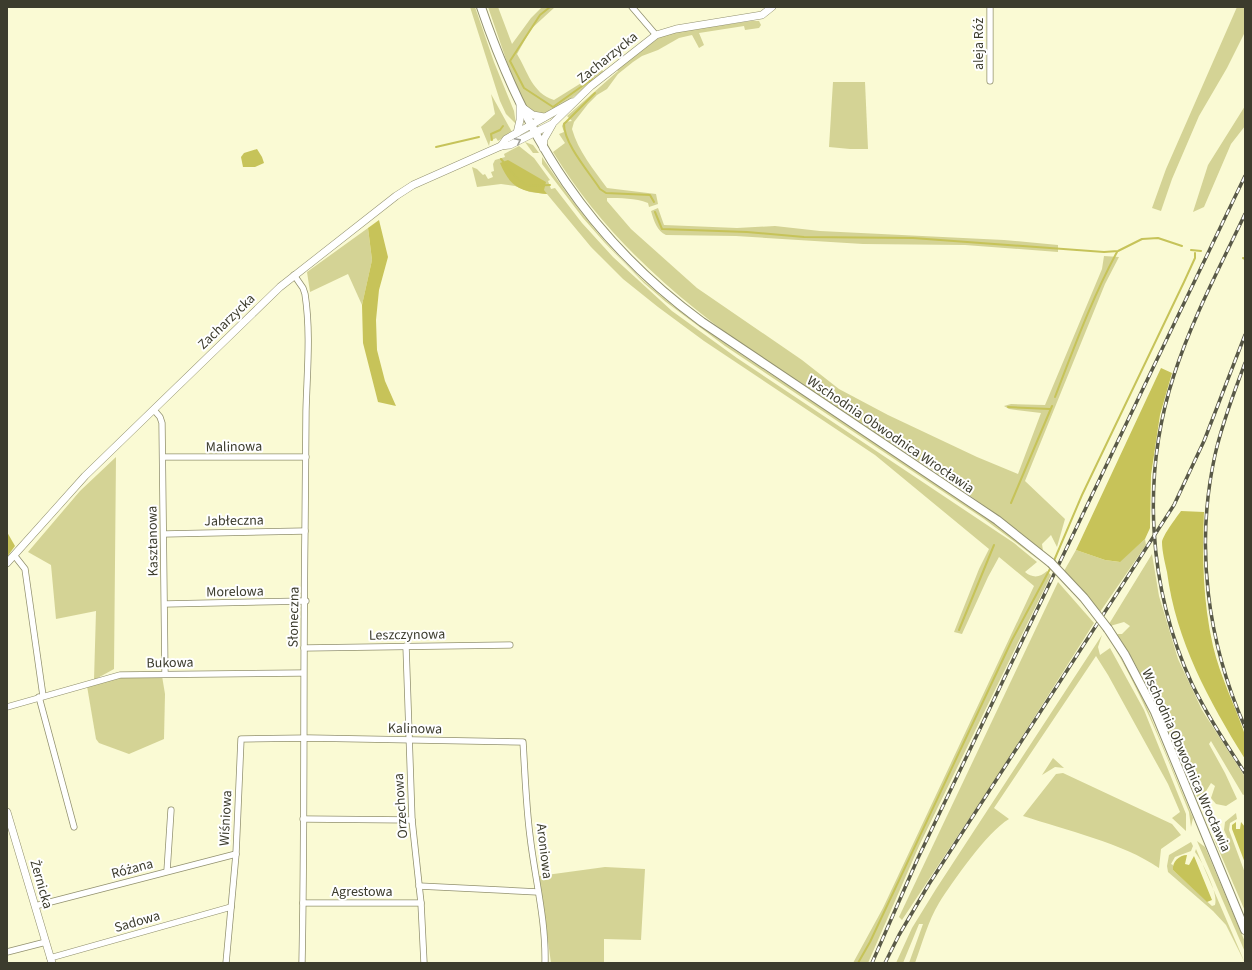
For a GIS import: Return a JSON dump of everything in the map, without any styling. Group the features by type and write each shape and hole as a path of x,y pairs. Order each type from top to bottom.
{"main road":[{"name":"Wschodnia Obwodnica Wrocławia","path":"481,7 497,52 520,106 543,148 568,188 600,228 634,264 674,300 751,356 997,520 1051,563 1084,598 1108,629 1125,655 1155,712 1243,922 1245,930"}],"street":[{"path":"632,7 656,35 676,29 762,15 772,7"},
{"name":"aleja Róż","path":"990,7 990,81"},
{"name":"Zacharzycka","path":"502,146 506,139 517,133 554,123 574,101 656,35"},
{"name":"Zacharzycka","path":"7,563 85,476 294,275 413,185 502,146 510,145 532,129 545,117 574,101"},
{"path":"520,106 534,115 545,117"},
{"path":"517,133 520,120 520,106"},
{"path":"543,148 544,139 554,123"},
{"name":"Słoneczna","path":"294,275 303,288 309,345 305,531 306,601 303,673 305,738 302,963"},
{"name":"Kasztanowa","path":"154,410 160,417 162,423 165,674"},
{"name":"Malinowa","path":"162,457 306,457"},
{"name":"Jabłeczna","path":"164,534 305,531"},
{"path":"14,555 25,570 41,696 74,827"},
{"name":"Morelowa","path":"165,604 306,601"},
{"name":"Leszczynowa","path":"304,648 510,645"},
{"name":"Orzechowa","path":"406,646 412,820 419,886 424,963"},
{"name":"Bukowa","path":"7,707 41,696 120,675 303,673"},
{"name":"Kalinowa","path":"305,738 523,742"},
{"name":"Wiśniowa","path":"226,963 236,854 241,739 305,738"},
{"name":"Aroniowa","path":"523,742 529,835 541,905 545,943 545,963"},
{"path":"167,871 171,810"},
{"name":"Żernicka","path":"7,812 51,961"},
{"path":"303,819 412,820"},
{"name":"Różana","path":"35,906 236,854"},
{"path":"419,886 538,892"},
{"name":"Agrestowa","path":"303,903 420,903"},
{"name":"Sadowa","path":"51,961 231,907"},
{"path":"7,952 46,942"}],"shaded area":[{"path":"470,7 475,7 494,62 514,111 516,124 506,114 500,101"},
{"path":"488,7 498,7 512,44 531,18 542,7 555,7 531,29 517,54 531,81 540,92 547,97 554,100 602,70 604,72 572,98 546,115 540,115 525,106 508,65"},
{"path":"1237,7 1245,7 1245,32 1227,68 1199,116 1172,179 1161,211 1152,208 1166,169"},
{"path":"759,21 761,25 759,28 745,30 744,26 699,33 704,45 699,48 692,35 679,38 658,50 642,56 618,74 607,89 597,95 588,104 574,122 572,129 582,153 607,188 656,194 658,204 649,207 648,203 643,201 623,198 607,198 607,201 631,229 697,288 802,360 839,389 888,415 977,457 1018,474 1041,413 1009,409 1004,406 1011,404 1045,405 1102,269 1104,256 1119,257 1105,284 1025,481 1065,519 1057,547 1051,535 1042,544 1043,551 980,503 914,458 780,371 715,324 654,274 600,217 553,152 565,143 559,134 564,132 562,126 564,122 572,121 567,116 618,71 616,69 660,37 675,32"},
{"path":"833,82 865,82 868,149 829,147"},
{"path":"491,94 512,132 498,141 496,138 490,141 489,146 481,127 495,114"},
{"path":"1245,106 1245,126 1231,144 1204,207 1193,212 1208,165"},
{"path":"525,142 533,145 539,153 533,153"},
{"path":"519,146 534,158 550,180 548,181 551,189 555,188 582,223 613,257 672,311 737,358 1014,543 1037,562 1025,572 1033,576 1039,576 1047,571 1051,575 919,846 868,963 853,963 883,908 1034,586 999,557 988,577 962,634 954,632 979,569 989,549 875,455 704,341 623,279 591,247 547,194 530,192 515,186 501,184 477,187 472,167 477,169 483,175 485,174 488,179 493,177 491,172 494,171 493,164 495,160 505,157 504,154"},
{"path":"257,149 264,163 255,167 243,167 241,157 244,153"},
{"path":"542,157 565,191 603,239 631,269 679,311 1002,529 1039,560 984,519 725,346 666,302 644,283 583,218 542,164"},
{"path":"508,160 546,182 544,190 547,194 530,192 513,183 504,172 500,163"},
{"path":"658,208 664,225 737,228 775,226 820,231 1004,240 1058,245 1058,252 965,245 863,244 736,236 666,235 658,228 651,211"},
{"path":"379,220 388,257 379,290 376,320 377,350 385,381 396,406 378,402 363,343 362,305 372,260 368,228"},
{"path":"368,228 372,260 362,305 348,274 310,292 307,272"},
{"path":"1161,368 1172,373 1160,415 1151,475 1150,528 1145,539 1120,562 1105,560 1076,550"},
{"path":"116,457 114,669 94,680 96,611 56,619 51,565 28,552 80,491"},
{"path":"1181,511 1204,512 1203,546 1207,613 1219,668 1245,735 1245,759 1219,715 1196,670 1186,646 1171,597 1162,542 1167,531"},
{"path":"7,532 15,546 7,557"},
{"path":"1145,539 1146,545 1100,612 1064,571 1076,550 1105,560 1119,562"},
{"path":"1152,554 1159,596 1178,659 1202,710 1245,777 1245,794 1243,795 1211,741 1209,744 1237,799 1226,806 1216,804 1211,798 1215,786 1211,783 1203,796 1206,812 1201,806 1173,740 1142,675 1117,634 1122,634 1130,626 1124,622 1110,626 1109,624"},
{"path":"1058,582 1094,623 996,778 902,920 899,917"},
{"path":"1102,635 1098,647 1100,655 1110,648 1144,710 1186,814 1186,831 1172,818 1180,812 1168,784 1096,656 994,808 1009,819 1000,825 981,845 939,903 932,917 915,963 909,963 923,924 919,924 903,963 896,963 912,928 936,889"},
{"path":"1113,645 1131,675 1145,703 1193,818 1191,827 1189,812 1154,727 1135,685"},
{"path":"162,676 165,694 164,739 129,754 99,743 96,739 87,686 124,677"},
{"path":"1053,758 1064,768 1055,767 1042,775"},
{"path":"1063,773 1172,824 1181,835 1161,849 1159,868 1145,859 1111,844 1023,816 1056,774"},
{"path":"1236,813 1237,819 1230,823 1229,830 1245,873 1245,911 1214,839 1218,843 1222,841 1223,837 1228,839 1224,830 1225,822"},
{"path":"1236,822 1236,829 1240,829 1241,822 1245,827 1245,863 1232,829 1232,825"},
{"path":"1197,841 1205,847 1245,942 1245,952"},
{"path":"1191,842 1193,846 1191,851 1175,857 1171,864 1173,865 1173,870 1212,906 1215,905 1215,894 1245,963 1226,925 1213,911 1168,872 1167,866 1169,855"},
{"path":"1196,849 1203,864 1195,852"},
{"path":"1187,855 1185,864 1189,865 1194,856 1212,900 1207,902 1173,870 1174,864 1177,860 1181,856"},
{"path":"605,867 645,869 641,940 604,939 604,963 551,963 539,876"}],"waterway":[{"path":"550,7 540,15 510,61 524,88 553,107 592,79"},
{"path":"595,93 564,124 565,132 572,149 600,189 606,193 650,195 654,202"},
{"path":"492,140 491,134 500,130 503,126"},
{"path":"436,147 479,137"},
{"path":"501,159 515,176 527,186 550,185"},
{"path":"655,212 662,229 747,232 804,237 913,238 1104,252 1118,251 1142,239 1158,238 1182,246"},
{"path":"1191,250 1201,251"},
{"path":"1055,397 1091,305 1117,252"},
{"path":"1053,563 1082,495 1195,258 1195,253"},
{"path":"1011,503 1052,406"},
{"path":"1008,407 1050,409"},
{"path":"959,630 994,545"},
{"path":"858,963 870,942 1012,640 1051,567"}],"railway":[{"path":"872,963 918,858 1245,176"},
{"path":"1245,214 1198,313 1174,375 1163,413 1157,452 1154,492 1154,531 1158,571 1166,609 1177,647 1198,696 1245,773"},
{"path":"885,963 899,935 929,884 1174,505 1204,441 1245,335"},
{"path":"1245,363 1225,420 1215,455 1209,489 1206,524 1208,593 1214,627 1221,661 1245,727"}]}
